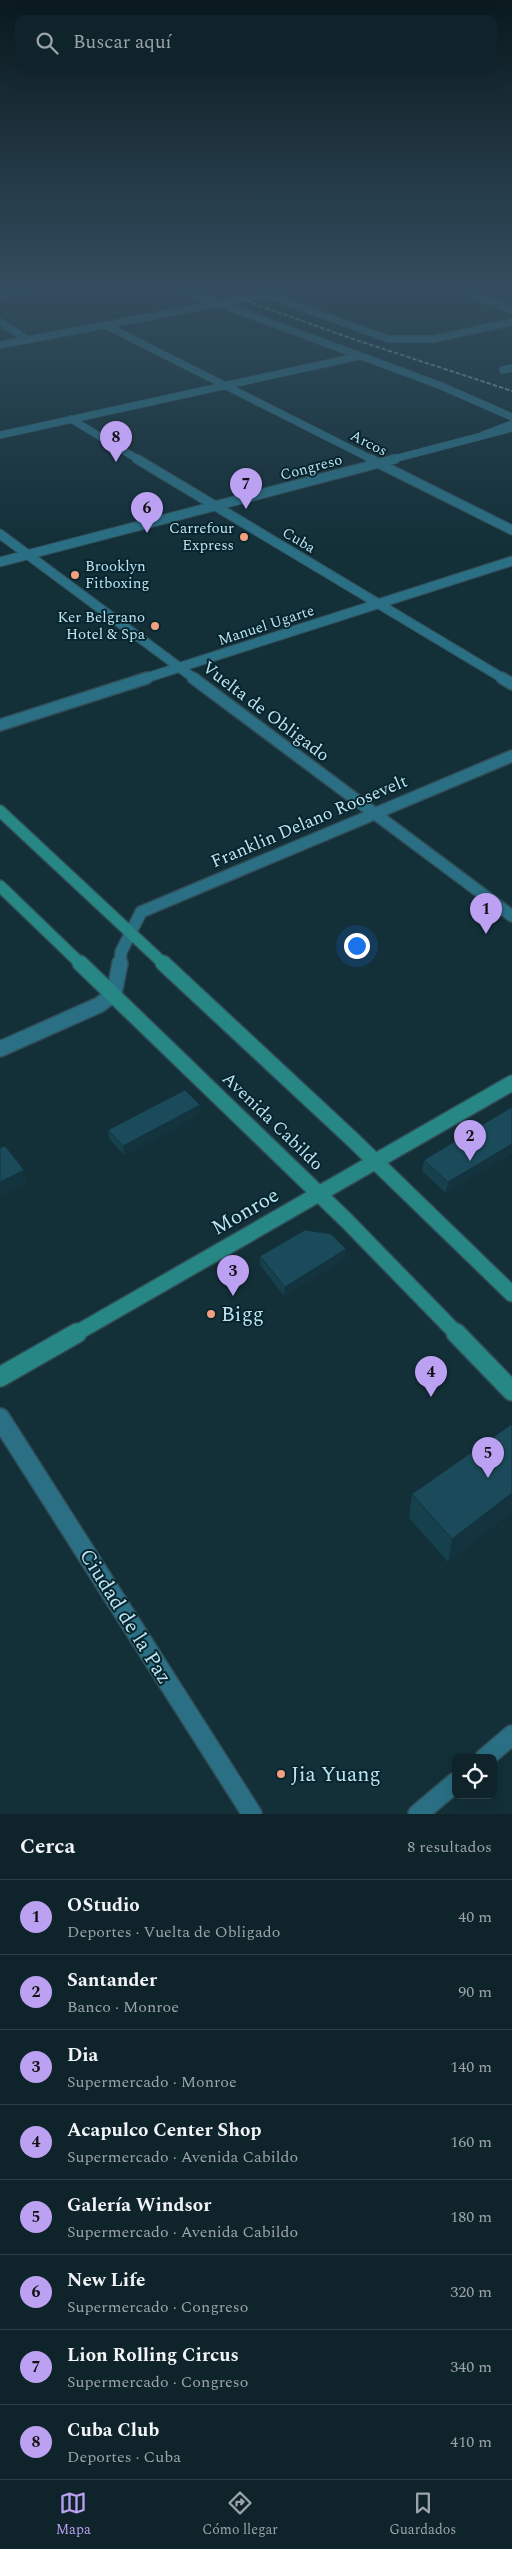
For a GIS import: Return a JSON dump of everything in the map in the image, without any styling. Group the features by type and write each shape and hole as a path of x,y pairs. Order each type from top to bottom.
{"main road":[{"path":"0,811 512,1294"},
{"name":"Avenida Cabildo","path":"0,886 319,1194 512,1391"},
{"name":"Monroe","path":"0,1377 512,1083"}],"street":[{"name":"Arcos","path":"204,375 512,530"},
{"path":"0,435 273,375"},
{"path":"411,375 512,417"},
{"name":"Cuba","path":"71,419 512,684"},
{"name":"Congreso","path":"0,562 379,463 512,426"},
{"name":"Congreso","path":"483,435 512,433"},
{"name":"Vuelta de Obligado","path":"0,534 512,916"},
{"name":"Manuel Ugarte","path":"0,725 512,561"},
{"name":"Franklin Delano Roosevelt","path":"114,994 118,982 121,952 141,912 512,756"},
{"path":"0,1049 99,1005 114,994"},
{"name":"Ciudad de la Paz","path":"0,1418 252,1814"},
{"path":"490,1754 512,1736"},
{"path":"418,1814 452,1785"}],"building":[{"path":"185,1090 200,1105 123,1146 108,1130"},
{"path":"512,1107 512,1144 448,1182 424,1160"},
{"path":"5,1146 24,1170 0,1182 0,1148"},
{"path":"305,1230 331,1234 346,1249 285,1287 260,1256"},
{"path":"512,1424 512,1493 452,1539 412,1494"}],"railway":[{"path":"462,375 512,391"}],"place":[{"name":"Cuba Club","path":"116,462"},
{"name":"Lion Rolling Circus","path":"246,509"},
{"name":"New Life","path":"147,533"},
{"name":"Carrefour Express","path":"244,537"},
{"name":"Brooklyn Fitboxing","path":"75,575"},
{"name":"Ker Belgrano Hotel & Spa","path":"155,626"},
{"name":"OStudio","path":"486,934"},
{"name":"Santander","path":"470,1161"},
{"name":"Dia","path":"233,1296"},
{"name":"Bigg","path":"211,1314"},
{"name":"Acapulco Center Shop","path":"431,1397"},
{"name":"Galería Windsor","path":"488,1478"},
{"name":"Jia Yuang","path":"281,1774"}]}
